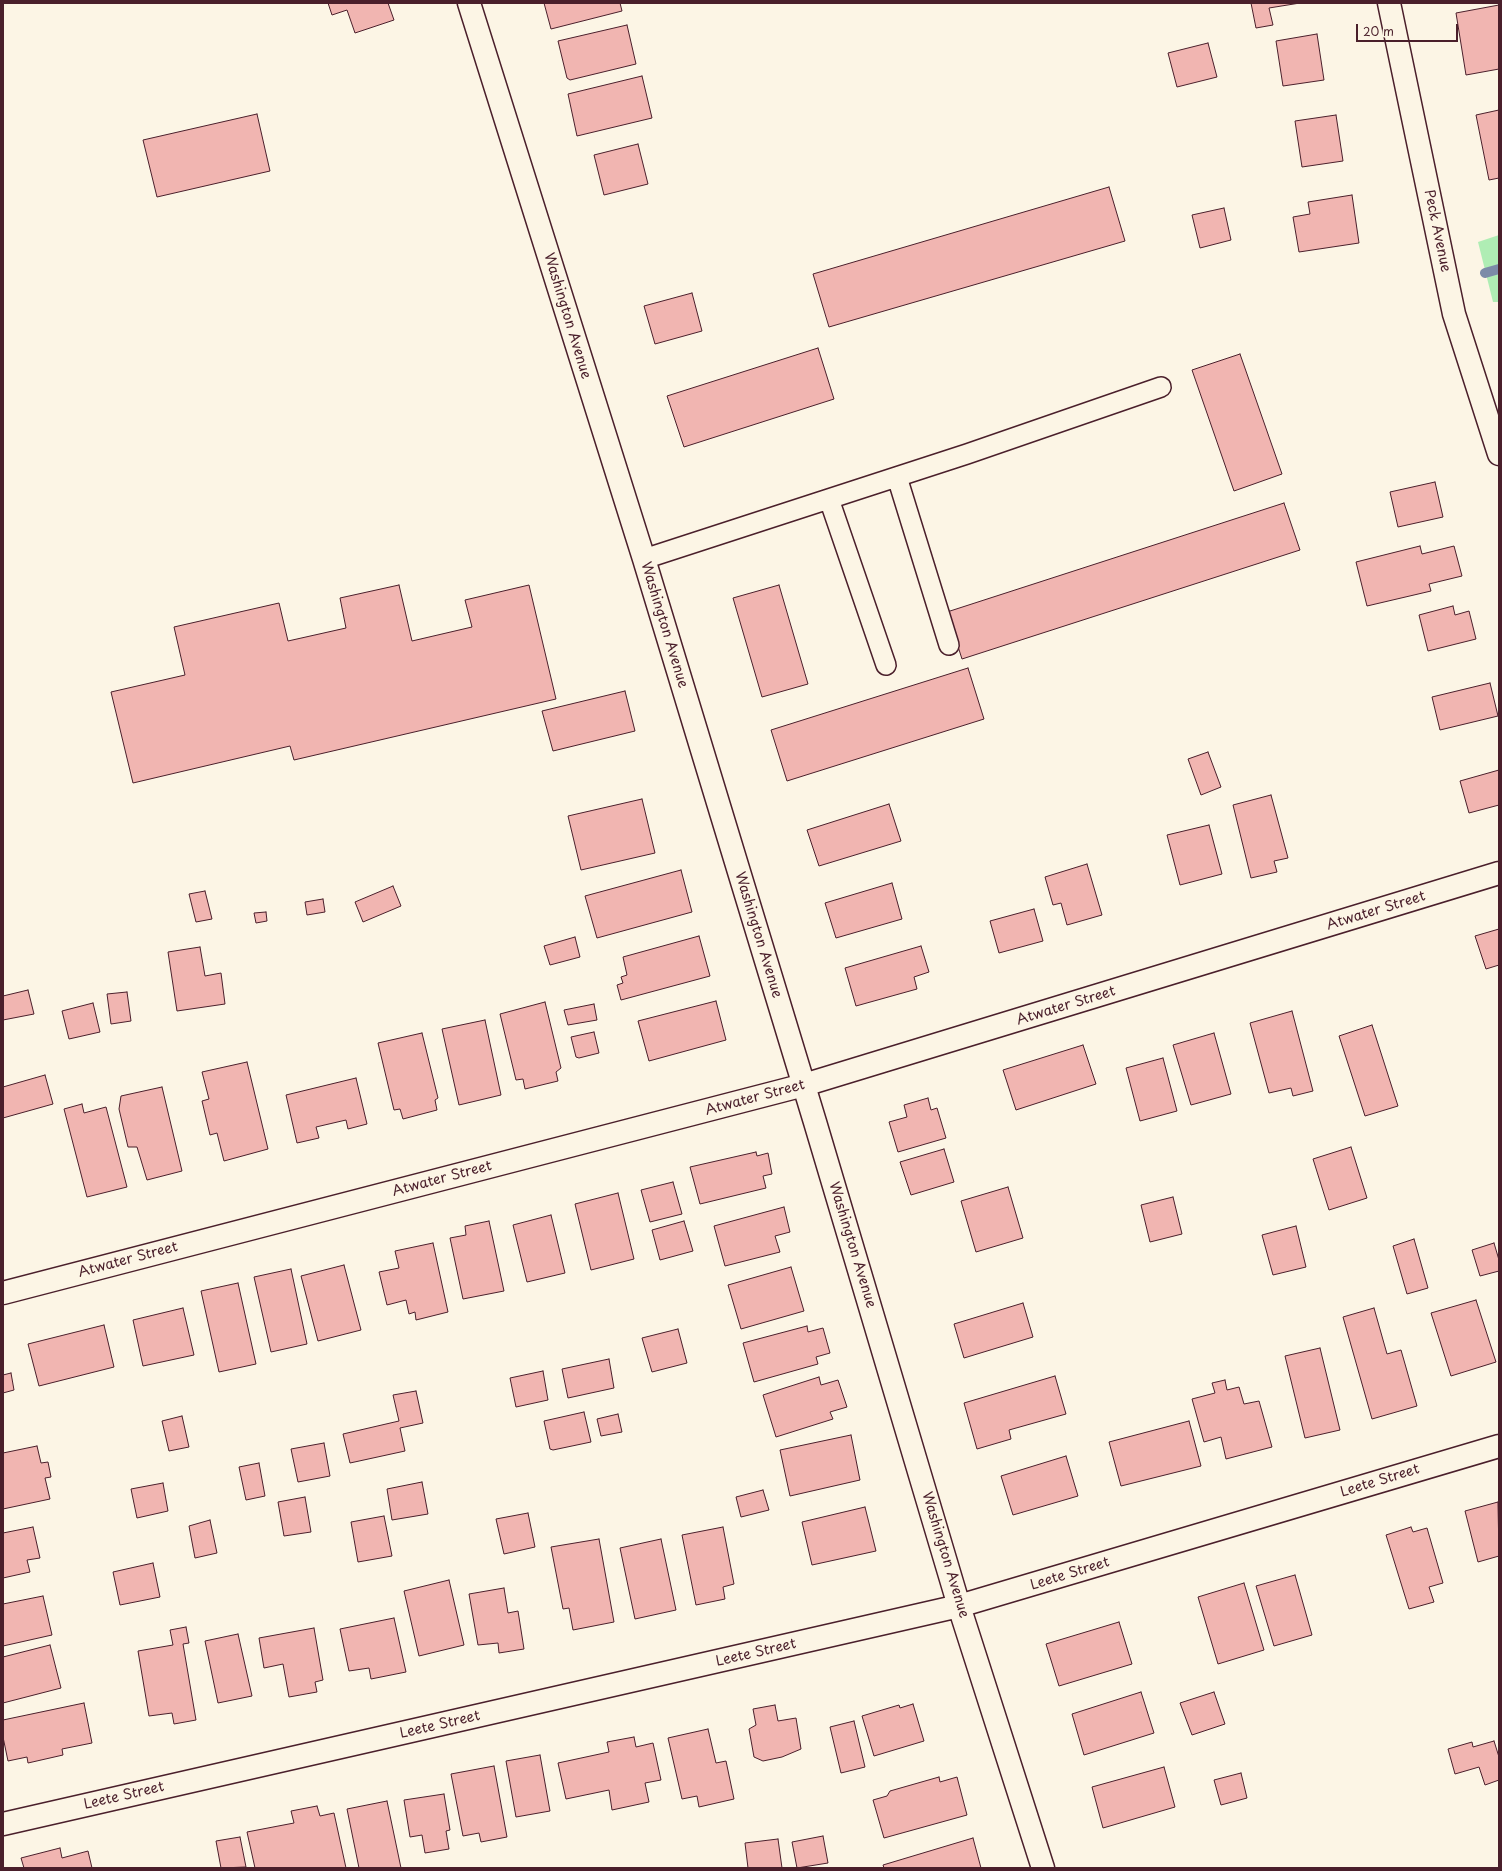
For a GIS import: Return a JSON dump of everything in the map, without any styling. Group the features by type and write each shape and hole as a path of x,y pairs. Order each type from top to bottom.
{"street":[{"name":"Washington Avenue","path":"469,3 644,559 804,1085 959,1606 1043,1868"},
{"name":"Peck Avenue","path":"1389,3 1454,314 1499,454"},
{"name":"Atwater Street","path":"3,1293 804,1085 1499,873"},
{"name":"Leete Street","path":"3,1824 959,1606 1499,1446"}],"lane":[{"path":"644,559 897,477 1161,387"},
{"path":"897,477 949,645"},
{"path":"829,499 886,665"}],"green space":[{"path":"1499,235 1499,302 1493,302 1478,242"}],"building":[{"path":"328,3 388,3 394,20 355,33 347,10 332,15"},
{"path":"544,3 620,3 622,11 551,29"},
{"path":"1251,3 1300,3 1269,8 1273,25 1256,28"},
{"path":"1499,5 1499,69 1466,75 1456,13"},
{"path":"627,25 636,64 570,80 567,78 558,41"},
{"path":"1317,34 1324,80 1283,86 1276,41"},
{"path":"1208,43 1217,77 1177,87 1168,53"},
{"path":"642,76 652,118 577,136 568,94"},
{"path":"1499,110 1499,178 1489,180 1476,115"},
{"path":"257,114 270,171 157,197 143,140"},
{"path":"1336,115 1343,161 1302,167 1295,121"},
{"path":"638,144 648,184 604,195 594,155"},
{"path":"1109,187 1125,241 829,327 813,274"},
{"path":"1352,195 1359,243 1299,252 1293,217 1310,214 1308,202"},
{"path":"1224,208 1231,240 1200,248 1192,215"},
{"path":"692,293 702,331 655,344 644,306"},
{"path":"818,348 834,399 684,447 667,396"},
{"path":"1240,354 1282,474 1234,491 1192,370"},
{"path":"1435,482 1443,517 1398,527 1390,492"},
{"path":"1284,503 1300,550 962,659 947,612"},
{"path":"1420,546 1422,554 1454,546 1462,576 1429,584 1431,591 1367,606 1356,562"},
{"path":"399,585 412,641 472,627 465,600 529,585 556,699 294,760 290,746 133,783 111,692 185,675 174,627 279,603 288,641 346,628 340,598"},
{"path":"779,585 808,684 762,697 733,598"},
{"path":"1453,606 1455,615 1469,611 1476,639 1428,651 1419,615"},
{"path":"968,668 984,719 787,781 771,730"},
{"path":"1490,683 1498,716 1440,730 1432,697"},
{"path":"625,691 635,731 553,751 542,711"},
{"path":"1208,752 1221,787 1201,795 1188,759"},
{"path":"1499,770 1499,805 1469,813 1460,781"},
{"path":"1271,795 1288,858 1274,861 1277,872 1251,878 1233,805"},
{"path":"642,799 655,853 581,870 568,816"},
{"path":"889,804 901,841 819,866 807,830"},
{"path":"1209,825 1222,874 1180,885 1167,835"},
{"path":"1087,864 1102,915 1067,925 1061,903 1053,905 1045,877"},
{"path":"681,870 692,912 597,938 585,896"},
{"path":"892,883 902,919 836,938 825,903"},
{"path":"393,886 401,906 363,922 355,902"},
{"path":"205,891 212,919 196,922 189,894"},
{"path":"323,899 325,912 307,915 305,902"},
{"path":"1034,909 1043,941 999,953 990,921"},
{"path":"266,912 267,921 256,923 254,913"},
{"path":"1499,929 1499,965 1486,969 1475,936"},
{"path":"699,936 710,976 621,1000 617,985 623,983 621,977 627,975 623,957"},
{"path":"575,937 580,957 550,965 544,946"},
{"path":"921,946 929,972 914,977 917,989 856,1006 845,968"},
{"path":"200,947 205,976 221,973 225,1004 177,1011 168,952"},
{"path":"28,990 34,1014 3,1020 3,996"},
{"path":"127,992 131,1021 111,1024 107,994"},
{"path":"716,1001 726,1040 649,1061 638,1021"},
{"path":"545,1002 561,1068 556,1072 558,1081 525,1089 523,1079 516,1080 500,1014"},
{"path":"93,1003 100,1032 69,1039 62,1011"},
{"path":"594,1004 597,1020 568,1025 564,1010"},
{"path":"1292,1011 1313,1091 1293,1096 1291,1088 1269,1093 1250,1023"},
{"path":"485,1020 501,1095 459,1105 442,1029"},
{"path":"1372,1025 1398,1106 1365,1116 1339,1036"},
{"path":"594,1032 599,1053 579,1058 576,1057 571,1037"},
{"path":"422,1033 438,1098 435,1100 437,1110 403,1119 400,1109 394,1110 378,1043"},
{"path":"1214,1033 1231,1094 1191,1105 1173,1045"},
{"path":"1083,1045 1096,1084 1016,1110 1003,1070"},
{"path":"1163,1058 1177,1111 1140,1121 1126,1068"},
{"path":"247,1062 268,1149 224,1161 217,1133 210,1135 202,1101 209,1099 202,1072"},
{"path":"45,1075 53,1104 3,1118 3,1087"},
{"path":"356,1078 367,1124 348,1129 346,1120 316,1127 319,1138 297,1143 286,1095"},
{"path":"162,1087 182,1171 147,1180 137,1147 128,1147 119,1109 121,1096"},
{"path":"928,1098 931,1110 937,1108 946,1138 898,1152 889,1122 907,1117 904,1105"},
{"path":"82,1104 84,1113 106,1107 127,1187 87,1197 64,1109"},
{"path":"1351,1147 1367,1198 1329,1210 1313,1159"},
{"path":"944,1149 954,1182 911,1195 900,1162"},
{"path":"756,1152 757,1156 768,1153 772,1174 763,1176 766,1188 700,1204 690,1167"},
{"path":"673,1182 682,1214 650,1222 641,1190"},
{"path":"1008,1187 1023,1238 976,1252 961,1201"},
{"path":"618,1193 634,1259 591,1270 575,1204"},
{"path":"1173,1197 1182,1234 1150,1242 1141,1205"},
{"path":"784,1207 790,1232 775,1236 780,1252 725,1266 714,1226"},
{"path":"551,1215 565,1273 527,1282 513,1225"},
{"path":"489,1221 504,1291 463,1299 450,1238 466,1235 465,1226"},
{"path":"684,1221 693,1251 660,1260 652,1230"},
{"path":"1296,1226 1306,1267 1273,1275 1262,1235"},
{"path":"1414,1239 1428,1288 1407,1294 1393,1246"},
{"path":"433,1243 448,1312 416,1320 415,1312 409,1314 406,1300 387,1305 379,1272 399,1268 395,1251"},
{"path":"1494,1243 1499,1260 1499,1271 1480,1276 1472,1250"},
{"path":"344,1265 361,1330 318,1341 301,1276"},
{"path":"791,1267 804,1311 741,1329 728,1285"},
{"path":"291,1269 307,1344 271,1352 254,1277"},
{"path":"238,1283 256,1364 219,1372 201,1291"},
{"path":"1476,1300 1496,1362 1451,1376 1431,1313"},
{"path":"1023,1303 1033,1337 964,1358 954,1324"},
{"path":"183,1308 194,1355 143,1366 133,1320"},
{"path":"1374,1308 1387,1354 1401,1350 1417,1406 1372,1419 1343,1317"},
{"path":"104,1325 114,1367 39,1386 28,1344"},
{"path":"807,1326 808,1332 823,1328 830,1353 816,1357 818,1364 754,1382 743,1343"},
{"path":"678,1329 687,1363 652,1372 642,1338"},
{"path":"1320,1348 1340,1430 1305,1438 1285,1356"},
{"path":"609,1359 614,1388 568,1398 562,1369"},
{"path":"543,1371 548,1400 516,1407 510,1378"},
{"path":"11,1373 14,1390 3,1393 3,1375"},
{"path":"1055,1376 1066,1414 1009,1430 1011,1439 977,1449 964,1403"},
{"path":"819,1377 821,1385 838,1380 847,1407 830,1412 833,1419 776,1437 763,1395"},
{"path":"1225,1380 1227,1390 1239,1387 1244,1404 1259,1401 1272,1447 1226,1459 1221,1437 1204,1442 1192,1399 1215,1393 1212,1383"},
{"path":"416,1391 423,1423 400,1428 405,1451 350,1463 343,1434 399,1421 393,1395"},
{"path":"584,1412 591,1442 553,1450 550,1449 544,1421"},
{"path":"618,1414 622,1432 601,1436 597,1419"},
{"path":"182,1416 189,1447 169,1451 162,1421"},
{"path":"1189,1421 1201,1466 1121,1486 1109,1442"},
{"path":"851,1435 860,1480 790,1496 780,1450"},
{"path":"324,1443 330,1476 298,1482 291,1449"},
{"path":"37,1446 41,1463 48,1462 51,1477 45,1478 50,1499 3,1509 3,1453"},
{"path":"1066,1456 1078,1496 1013,1515 1001,1476"},
{"path":"259,1463 265,1496 246,1500 239,1467"},
{"path":"422,1482 428,1514 392,1520 387,1489"},
{"path":"163,1483 168,1511 137,1518 131,1489"},
{"path":"763,1490 769,1510 741,1517 736,1497"},
{"path":"305,1497 311,1532 284,1536 278,1502"},
{"path":"1498,1502 1499,1556 1478,1562 1465,1511"},
{"path":"865,1507 876,1551 812,1565 802,1522"},
{"path":"528,1513 535,1547 504,1554 496,1519"},
{"path":"384,1516 392,1556 358,1562 351,1522"},
{"path":"210,1520 217,1553 195,1558 189,1526"},
{"path":"33,1527 40,1558 27,1560 30,1572 3,1578 3,1533"},
{"path":"723,1527 734,1584 723,1587 725,1599 696,1605 682,1535"},
{"path":"1411,1527 1413,1532 1427,1528 1443,1583 1429,1587 1434,1602 1409,1609 1386,1535"},
{"path":"599,1539 614,1622 573,1630 569,1608 563,1609 551,1547"},
{"path":"661,1539 676,1610 635,1619 620,1548"},
{"path":"153,1563 160,1597 120,1605 113,1572"},
{"path":"1295,1575 1312,1635 1274,1646 1256,1586"},
{"path":"449,1580 464,1645 419,1656 404,1591"},
{"path":"1244,1583 1264,1650 1218,1664 1198,1597"},
{"path":"504,1588 508,1613 518,1611 524,1649 499,1653 498,1643 478,1645 469,1594"},
{"path":"43,1596 52,1635 3,1646 3,1604"},
{"path":"394,1618 406,1672 371,1679 369,1668 349,1671 340,1629"},
{"path":"1119,1622 1132,1664 1059,1686 1046,1644"},
{"path":"186,1627 189,1643 183,1644 196,1720 174,1724 172,1713 149,1716 138,1651 173,1645 170,1630"},
{"path":"314,1628 323,1680 315,1682 317,1692 289,1697 283,1664 264,1668 259,1638"},
{"path":"238,1634 252,1696 218,1703 205,1641"},
{"path":"50,1645 61,1688 3,1703 3,1657"},
{"path":"1141,1692 1154,1733 1084,1755 1072,1714"},
{"path":"1214,1692 1225,1724 1192,1735 1180,1703"},
{"path":"84,1703 92,1743 62,1749 63,1755 28,1763 27,1757 8,1761 3,1737 3,1720"},
{"path":"913,1704 924,1741 874,1756 862,1716 899,1705 900,1708"},
{"path":"775,1705 778,1721 796,1718 801,1749 782,1757 763,1761 754,1757 749,1729 756,1725 753,1709"},
{"path":"854,1721 865,1767 841,1773 830,1727"},
{"path":"708,1729 716,1763 726,1761 734,1799 699,1807 697,1796 682,1799 668,1738"},
{"path":"634,1737 636,1747 653,1743 661,1780 645,1783 649,1802 612,1810 609,1790 566,1799 558,1763 609,1752 607,1742"},
{"path":"1494,1741 1499,1757 1499,1780 1485,1785 1479,1767 1455,1774 1448,1749 1472,1742 1473,1747"},
{"path":"540,1755 550,1811 516,1817 506,1761"},
{"path":"494,1766 507,1837 481,1842 479,1833 463,1836 451,1774"},
{"path":"1164,1767 1175,1807 1103,1828 1092,1787"},
{"path":"1241,1773 1247,1798 1221,1805 1214,1780"},
{"path":"939,1777 940,1782 957,1777 967,1815 884,1838 873,1800 887,1796 890,1791"},
{"path":"444,1794 450,1830 446,1831 449,1849 425,1853 422,1835 410,1837 404,1800"},
{"path":"387,1801 401,1868 359,1868 347,1809"},
{"path":"317,1806 320,1816 334,1813 346,1868 255,1868 247,1832 294,1823 291,1811"},
{"path":"823,1836 828,1863 797,1868 792,1842"},
{"path":"240,1837 246,1867 221,1868 216,1841"},
{"path":"973,1838 981,1868 884,1868 883,1865"},
{"path":"778,1839 782,1868 748,1868 745,1843"},
{"path":"60,1848 62,1858 88,1851 92,1868 24,1868 21,1858"}],"waterway":[{"path":"1485,273 1499,269"}]}
